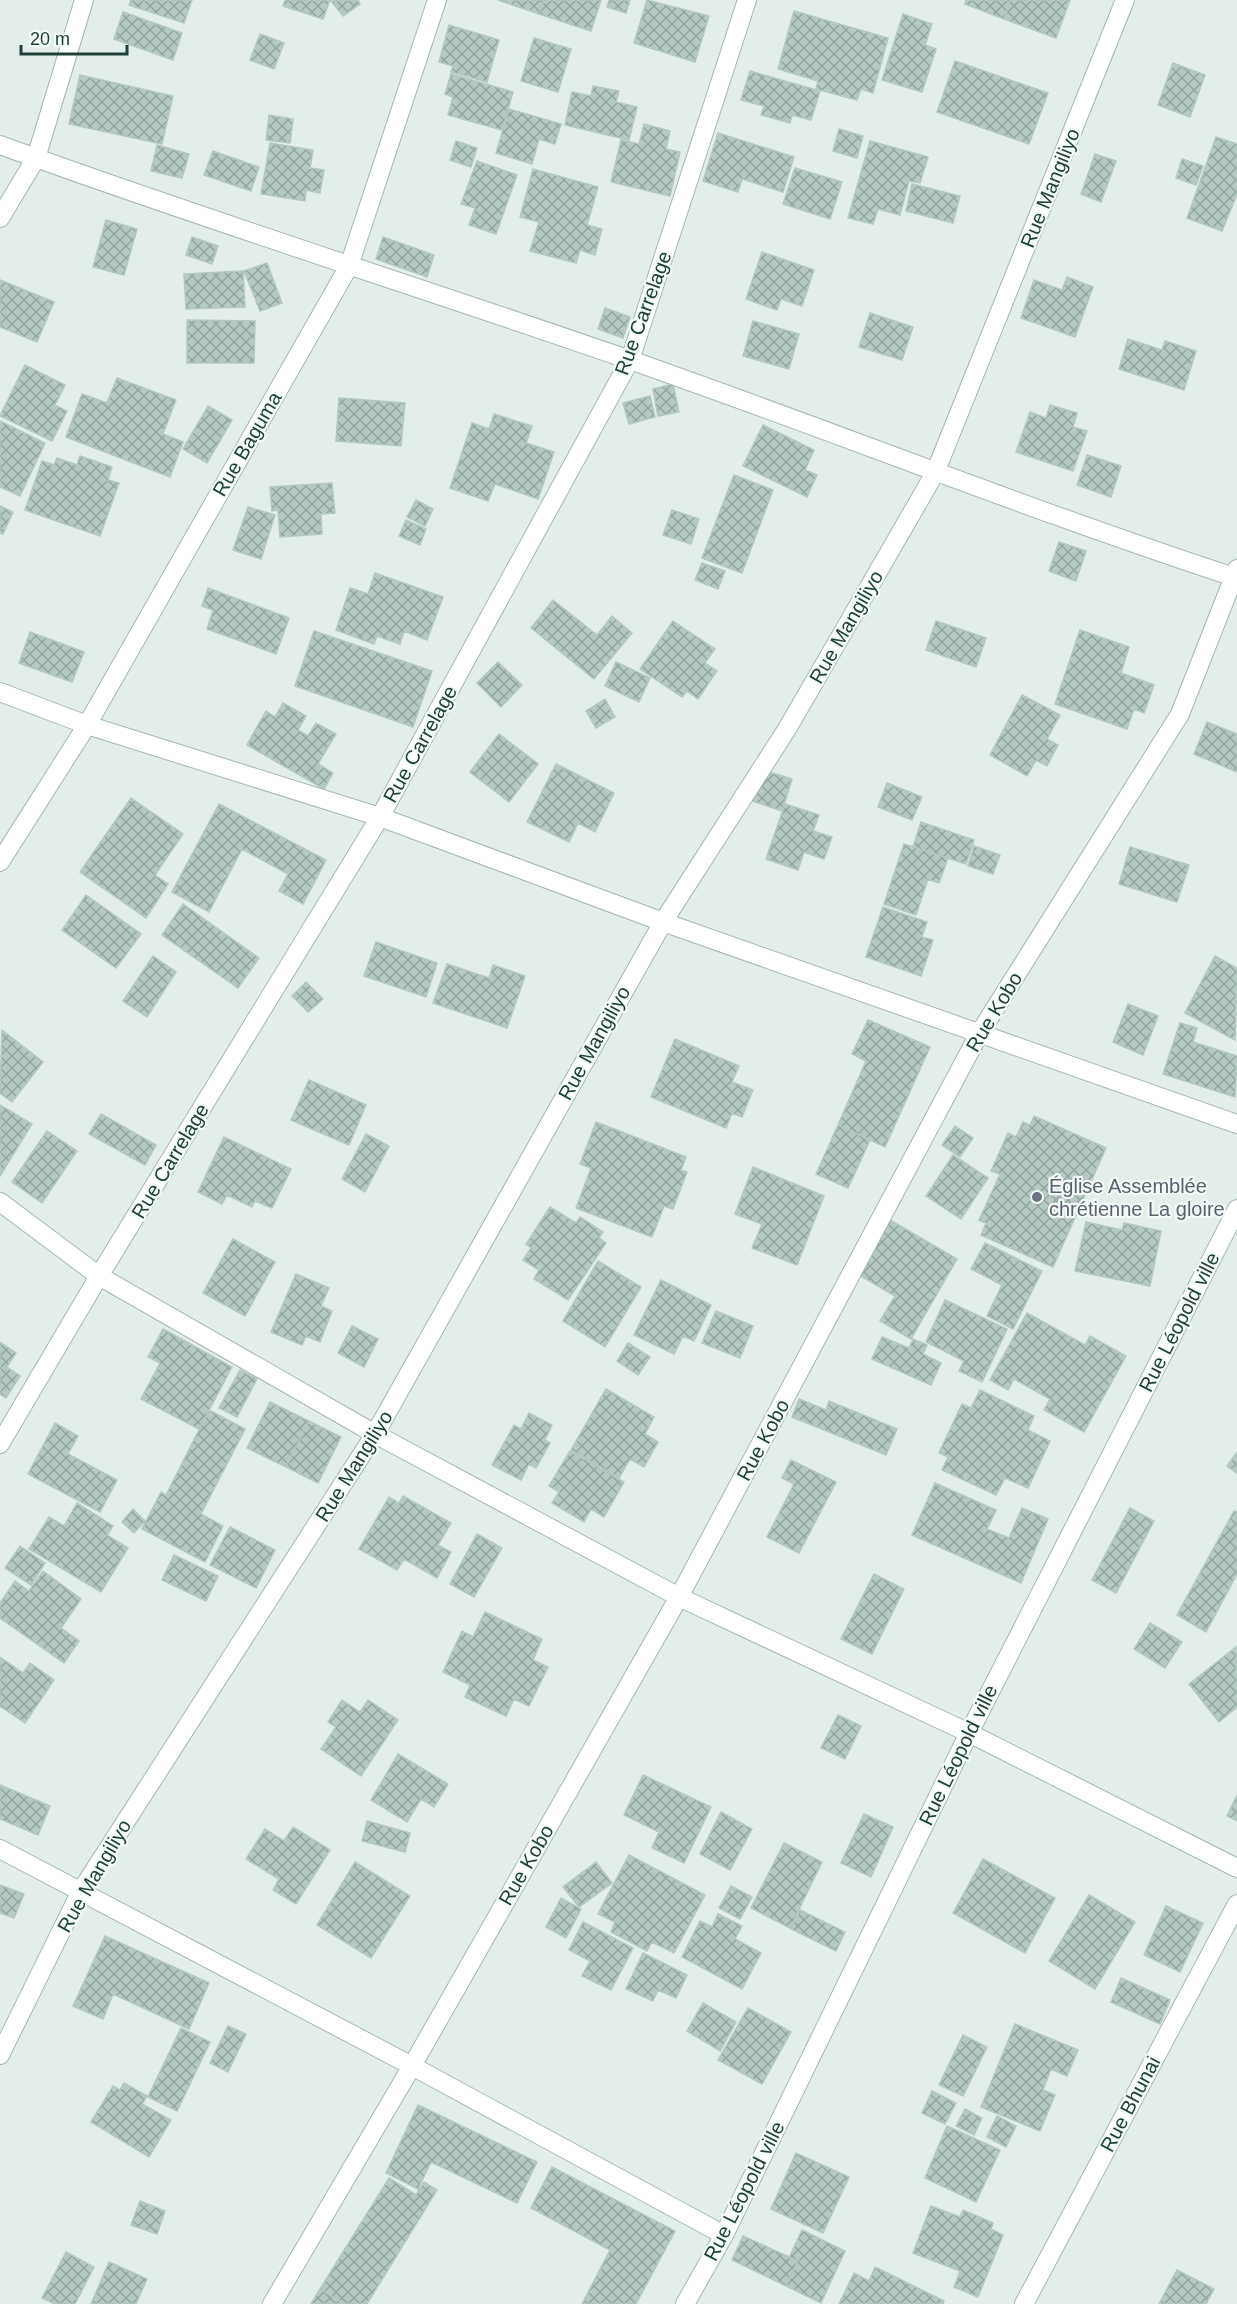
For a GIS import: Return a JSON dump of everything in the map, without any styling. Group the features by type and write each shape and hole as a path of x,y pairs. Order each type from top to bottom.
{"street":[{"path":"0,218 36,158 84,0"},
{"name":"Rue Baguma","path":"0,862 87,725 349,266 437,0"},
{"name":"Rue Carrelage","path":"0,1444 99,1276 380,817 630,360 747,0"},
{"name":"Rue Mangiliyo","path":"0,2055 81,1891 375,1434 663,922 787,729 934,473 1125,0"},
{"path":"0,145 630,360 934,473 1236,575"},
{"name":"Rue Kobo","path":"272,2304 412,2066 679,1597 979,1034 1180,714 1236,575"},
{"path":"0,692 87,725 380,817 663,922 1237,1124"},
{"path":"0,1202 99,1276 375,1434 679,1597 969,1733 1237,1868"},
{"name":"Rue Léopold ville","path":"685,2304 724,2235 969,1733 1237,1209"},
{"path":"0,1849 412,2066 724,2235"},
{"name":"Rue Bhunai","path":"1024,2304 1237,1904"}],"building":[{"path":"131,0 192,0 184,23 129,5"},
{"path":"285,0 330,0 323,19 283,6"},
{"path":"358,0 360,4 343,16 331,1"},
{"path":"498,0 544,0 539,14"},
{"path":"544,0 601,0 591,31 539,14"},
{"path":"609,0 630,0 626,13 607,7"},
{"path":"647,0 709,16 695,62 634,43"},
{"path":"966,0 1011,0 1004,19 965,4"},
{"path":"1011,0 1070,0 1056,38 1004,19"},
{"path":"794,11 888,38 873,93 861,89 857,100 816,89 818,81 778,69"},
{"path":"123,12 182,33 173,60 114,39"},
{"path":"903,14 932,24 925,45 936,49 922,92 882,80"},
{"path":"449,25 499,40 487,82 451,72 453,66 439,62"},
{"path":"260,34 284,43 274,69 250,60"},
{"path":"534,38 571,49 558,92 521,81"},
{"path":"955,61 1048,93 1029,144 937,112"},
{"path":"1173,63 1205,75 1190,117 1158,105"},
{"path":"750,71 820,91 811,120 792,115 790,123 761,115 764,106 741,100"},
{"path":"451,74 513,92 502,130 448,115 453,97 445,94"},
{"path":"80,75 173,96 162,144 69,124"},
{"path":"593,86 619,91 616,102 637,107 629,140 565,125 572,92 591,96"},
{"path":"509,109 561,124 555,144 539,139 532,164 496,153"},
{"path":"269,115 293,119 290,143 266,140"},
{"path":"644,124 670,131 666,149 680,152 670,196 611,182 621,140 639,144"},
{"path":"839,129 863,136 857,158 833,151"},
{"path":"718,133 794,157 783,192 742,179 738,192 703,181"},
{"path":"1216,137 1237,144 1237,194 1222,231 1187,218"},
{"path":"456,141 477,148 471,167 450,160"},
{"path":"870,141 928,157 920,183 909,181 900,215 878,209 873,224 848,218"},
{"path":"270,143 313,150 310,168 324,170 320,193 306,190 305,201 261,194"},
{"path":"157,145 189,154 182,178 151,171"},
{"path":"213,151 259,167 251,191 204,175"},
{"path":"1095,154 1116,161 1101,202 1081,194"},
{"path":"1182,159 1203,166 1196,185 1176,178"},
{"path":"477,161 517,175 496,234 469,225 475,208 461,204"},
{"path":"795,168 842,182 830,219 783,204"},
{"path":"533,169 598,187 587,225 602,229 595,255 580,250 576,263 530,251 539,222 520,217"},
{"path":"912,184 960,196 953,223 906,211"},
{"path":"106,220 137,229 124,275 93,267"},
{"path":"192,237 218,246 212,264 186,255"},
{"path":"383,237 434,255 427,277 376,259"},
{"path":"762,252 814,270 802,306 781,299 777,310 746,299"},
{"path":"267,263 282,303 260,311 244,271"},
{"path":"243,271 245,307 186,309 184,274"},
{"path":"1067,277 1093,287 1075,337 1021,318 1034,280 1062,290"},
{"path":"0,280 54,302 37,342 0,327"},
{"path":"605,308 630,317 623,338 598,329"},
{"path":"870,313 913,327 902,360 859,347"},
{"path":"187,320 255,321 254,363 187,363"},
{"path":"753,321 799,334 789,369 743,356"},
{"path":"1128,339 1162,350 1165,341 1196,351 1184,390 1119,369"},
{"path":"25,365 65,385 55,405 67,411 52,441 0,416"},
{"path":"117,378 176,400 163,434 183,442 170,477 66,437 82,394 107,403"},
{"path":"673,384 679,412 658,416 653,389"},
{"path":"650,396 655,417 629,424 623,403"},
{"path":"339,398 405,403 401,446 336,441"},
{"path":"1050,405 1077,413 1073,427 1087,431 1073,471 1016,452 1030,412 1046,418"},
{"path":"208,406 232,420 207,463 183,449"},
{"path":"494,414 532,426 526,443 554,452 538,499 495,484 488,501 450,488 472,423 489,429"},
{"path":"0,421 45,443 20,496 0,487"},
{"path":"763,425 814,450 805,470 817,475 807,497 743,466"},
{"path":"1087,455 1121,466 1111,497 1077,485"},
{"path":"80,456 112,467 108,480 119,483 100,536 25,510 42,461 54,465 57,458 77,465"},
{"path":"734,475 773,490 742,573 702,558"},
{"path":"332,483 335,513 321,514 322,534 280,537 278,510 272,511 270,487"},
{"path":"416,500 433,509 425,526 407,517"},
{"path":"0,506 13,512 3,534 0,533"},
{"path":"248,507 275,515 261,559 233,550"},
{"path":"672,510 699,519 691,544 663,535"},
{"path":"406,520 426,529 420,545 399,536"},
{"path":"1059,542 1086,551 1076,581 1049,571"},
{"path":"702,563 725,571 718,589 695,580"},
{"path":"375,573 443,597 427,640 404,631 400,644 377,636 374,644 336,630 350,588 368,594"},
{"path":"208,588 289,618 276,654 207,629 213,610 202,606"},
{"path":"553,600 597,635 612,616 632,633 594,679 531,628"},
{"path":"673,621 715,649 705,663 717,671 698,699 687,691 682,697 640,669"},
{"path":"936,621 986,638 976,667 926,650"},
{"path":"1080,630 1129,647 1121,673 1154,685 1144,713 1134,709 1127,729 1055,704"},
{"path":"314,631 432,671 413,727 295,686"},
{"path":"30,632 84,652 72,682 19,663"},
{"path":"498,662 522,685 501,707 477,683"},
{"path":"616,662 650,678 639,702 605,686"},
{"path":"1022,695 1060,715 1047,739 1058,745 1047,766 1036,760 1027,776 990,755"},
{"path":"605,699 615,717 596,728 586,711"},
{"path":"283,703 306,716 298,730 308,736 316,723 336,734 318,764 333,773 324,789 247,745 266,711 275,717"},
{"path":"1207,722 1237,734 1237,772 1194,754"},
{"path":"499,734 538,764 509,802 470,772"},
{"path":"556,764 614,793 595,832 578,823 569,842 527,822"},
{"path":"753,767 792,779 782,811 744,798"},
{"path":"887,783 922,797 912,820 878,807"},
{"path":"131,798 183,834 155,875 168,884 146,918 80,872"},
{"path":"219,804 326,860 303,904 279,891 288,874 242,849 209,912 172,892"},
{"path":"785,804 819,815 813,831 832,837 824,859 804,852 798,870 766,859"},
{"path":"921,822 974,840 966,864 913,847"},
{"path":"904,844 948,858 939,883 928,879 916,915 884,904"},
{"path":"974,846 1000,855 993,874 968,866"},
{"path":"1130,847 1189,865 1177,902 1119,884"},
{"path":"86,895 141,934 116,968 62,930"},
{"path":"183,904 259,958 238,988 162,935"},
{"path":"883,907 927,922 922,937 933,940 921,976 866,957"},
{"path":"376,942 437,963 426,997 364,976"},
{"path":"153,956 176,972 147,1017 123,1001"},
{"path":"1215,956 1237,968 1235,1040 1185,1013"},
{"path":"447,964 489,978 493,965 525,976 507,1028 433,1003"},
{"path":"306,982 323,999 308,1012 292,996"},
{"path":"1128,1004 1158,1016 1143,1055 1113,1042"},
{"path":"868,1020 930,1047 885,1147 838,1125 866,1061 852,1054"},
{"path":"1180,1023 1197,1028 1193,1042 1237,1056 1235,1097 1163,1074"},
{"path":"2,1030 43,1062 12,1102 0,1093"},
{"path":"675,1039 739,1066 732,1082 753,1090 742,1117 732,1113 726,1128 651,1097"},
{"path":"309,1080 366,1105 349,1145 291,1120"},
{"path":"0,1105 32,1124 0,1176"},
{"path":"101,1114 156,1145 145,1165 89,1134"},
{"name":"Église Assemblée chrétienne La gloire","path":"1034,1116 1106,1148 1053,1267 981,1235 986,1223 979,1220 1000,1174 991,1171 1008,1133 1016,1137 1023,1122 1030,1125"},
{"path":"596,1122 686,1157 681,1170 687,1172 673,1209 664,1206 652,1237 576,1208 591,1168 580,1164"},
{"path":"838,1125 870,1140 848,1188 816,1174"},
{"path":"955,1126 973,1138 960,1157 942,1145"},
{"path":"47,1131 77,1151 42,1203 12,1182"},
{"path":"366,1134 389,1146 365,1192 342,1179"},
{"path":"224,1137 291,1169 272,1208 255,1201 252,1207 227,1195 222,1204 198,1192"},
{"path":"953,1155 988,1178 961,1219 926,1196"},
{"path":"753,1167 824,1196 797,1265 752,1248 762,1224 735,1214"},
{"path":"550,1207 576,1223 580,1217 603,1232 599,1238 606,1243 568,1300 534,1279 539,1270 523,1260 531,1248 526,1244"},
{"path":"890,1220 957,1259 911,1339 880,1321 895,1296 859,1275"},
{"path":"1086,1222 1122,1230 1124,1223 1161,1231 1150,1286 1075,1271"},
{"path":"233,1239 275,1262 245,1316 203,1293"},
{"path":"985,1243 1042,1271 1013,1329 987,1316 1002,1285 971,1269"},
{"path":"598,1261 641,1287 605,1347 563,1321"},
{"path":"296,1274 329,1288 321,1306 332,1311 320,1342 306,1336 302,1345 271,1332"},
{"path":"661,1280 711,1305 694,1341 683,1336 674,1354 634,1335"},
{"path":"945,1300 1007,1329 982,1382 959,1371 964,1361 926,1342"},
{"path":"716,1311 753,1326 740,1358 702,1343"},
{"path":"1027,1313 1085,1345 1090,1336 1126,1356 1084,1432 1044,1410 1050,1399 1014,1379 1008,1390 990,1380"},
{"path":"352,1326 378,1339 364,1367 338,1353"},
{"path":"163,1329 232,1367 199,1429 141,1399 160,1363 148,1357"},
{"path":"882,1337 909,1348 913,1339 927,1345 923,1354 941,1363 931,1385 872,1359"},
{"path":"0,1342 16,1353 7,1367 20,1376 6,1398 0,1394"},
{"path":"628,1343 650,1357 638,1375 617,1361"},
{"path":"240,1370 257,1379 237,1417 219,1408"},
{"path":"606,1389 654,1417 645,1434 658,1442 644,1467 630,1459 619,1478 571,1450"},
{"path":"980,1390 1034,1416 1028,1430 1050,1441 1028,1488 1005,1478 996,1495 942,1470 948,1457 939,1453 962,1404 971,1408"},
{"path":"799,1399 826,1410 829,1401 897,1429 886,1455 792,1417"},
{"path":"270,1402 309,1421 286,1467 247,1448"},
{"path":"209,1410 245,1429 201,1514 223,1526 205,1562 142,1529 161,1492 166,1495"},
{"path":"529,1413 552,1425 545,1440 550,1443 536,1468 529,1464 521,1480 492,1465 514,1425 521,1429"},
{"path":"309,1421 341,1437 318,1483 286,1467"},
{"path":"55,1423 78,1436 68,1454 117,1480 100,1512 28,1474"},
{"path":"570,1451 624,1482 604,1517 591,1509 584,1522 552,1503 559,1492 549,1486"},
{"path":"1237,1452 1237,1473 1227,1466"},
{"path":"791,1460 836,1482 799,1553 767,1537 794,1484 782,1478"},
{"path":"935,1483 996,1510 987,1529 1009,1538 1022,1508 1048,1519 1021,1583 912,1535"},
{"path":"403,1496 451,1523 438,1545 451,1552 437,1578 404,1559 397,1570 359,1549 389,1497 399,1503"},
{"path":"77,1503 113,1526 107,1535 128,1548 101,1592 29,1549 49,1517 64,1526"},
{"path":"1130,1508 1154,1521 1116,1593 1092,1580"},
{"path":"133,1509 145,1521 134,1533 122,1522"},
{"path":"1234,1511 1237,1512 1237,1574 1206,1632 1177,1615"},
{"path":"230,1527 275,1550 256,1588 210,1565"},
{"path":"477,1534 502,1548 474,1597 450,1584"},
{"path":"20,1546 45,1563 31,1585 5,1568"},
{"path":"174,1555 218,1576 206,1601 162,1580"},
{"path":"43,1571 81,1599 61,1628 79,1641 64,1663 0,1618 0,1603 15,1581 29,1591"},
{"path":"874,1574 904,1589 872,1654 841,1639"},
{"path":"485,1612 542,1639 533,1660 548,1667 529,1706 514,1699 506,1716 465,1697 470,1685 443,1672 462,1631 473,1637"},
{"path":"1150,1623 1182,1642 1165,1668 1134,1649"},
{"path":"1236,1647 1237,1707 1219,1722 1189,1684"},
{"path":"0,1657 23,1673 30,1663 54,1680 25,1723 0,1706"},
{"path":"342,1700 360,1712 368,1700 398,1720 361,1776 321,1749 336,1727 328,1722"},
{"path":"838,1715 861,1726 845,1759 821,1748"},
{"path":"398,1754 448,1784 434,1807 421,1799 407,1822 371,1800"},
{"path":"643,1775 711,1807 684,1863 652,1848 659,1832 624,1815"},
{"path":"0,1785 50,1806 38,1835 0,1819"},
{"path":"1237,1795 1237,1821 1227,1816"},
{"path":"721,1812 752,1829 730,1870 700,1854"},
{"path":"864,1814 893,1827 871,1877 841,1863"},
{"path":"367,1821 410,1833 405,1852 362,1841"},
{"path":"293,1827 330,1850 296,1904 273,1890 279,1879 246,1859 265,1829 284,1841"},
{"path":"784,1843 822,1862 790,1928 751,1908"},
{"path":"629,1855 705,1895 674,1953 652,1942 647,1951 611,1932 615,1922 598,1914"},
{"path":"983,1859 1055,1898 1025,1953 953,1913"},
{"path":"355,1862 410,1896 371,1958 317,1925"},
{"path":"596,1862 612,1883 579,1907 563,1887"},
{"path":"0,1885 24,1894 14,1918 0,1913"},
{"path":"731,1886 752,1897 740,1919 719,1908"},
{"path":"1089,1895 1135,1922 1095,1989 1049,1961"},
{"path":"561,1898 581,1909 566,1938 546,1927"},
{"path":"1166,1906 1203,1923 1180,1972 1144,1955"},
{"path":"800,1910 845,1932 836,1951 791,1929"},
{"path":"718,1914 742,1926 735,1939 761,1953 742,1989 682,1957 700,1921 712,1927"},
{"path":"583,1922 633,1948 611,1990 582,1976 590,1961 569,1950"},
{"path":"105,1936 209,1983 189,2029 113,1994 103,2019 73,2006"},
{"path":"643,1953 687,1975 676,1998 658,1990 653,2001 626,1989"},
{"path":"1121,1978 1170,2000 1160,2024 1111,2002"},
{"path":"703,2003 736,2022 720,2051 687,2031"},
{"path":"748,2008 791,2032 762,2084 718,2060"},
{"path":"1015,2024 1078,2050 1067,2076 1051,2069 1043,2090 1055,2095 1040,2131 981,2107"},
{"path":"228,2026 246,2034 228,2072 210,2063"},
{"path":"181,2028 210,2042 177,2111 148,2097"},
{"path":"963,2035 987,2047 963,2096 939,2085"},
{"path":"124,2083 147,2096 142,2104 171,2120 149,2157 91,2122 113,2086 120,2090"},
{"path":"932,2091 956,2103 945,2124 922,2113"},
{"path":"418,2105 537,2162 517,2203 431,2162 418,2189 386,2173"},
{"path":"965,2109 982,2118 974,2135 956,2126"},
{"path":"997,2116 1016,2126 1006,2147 987,2137"},
{"path":"947,2126 1000,2150 976,2202 925,2178"},
{"path":"796,2153 849,2177 823,2233 771,2209"},
{"path":"552,2167 675,2231 636,2304 582,2304 610,2250 531,2208"},
{"path":"389,2178 416,2195 424,2182 437,2190 367,2304 345,2304 320,2289"},
{"path":"140,2201 165,2211 157,2234 131,2225"},
{"path":"931,2206 960,2217 963,2210 993,2223 991,2229 1003,2235 978,2297 954,2287 960,2271 913,2253"},
{"path":"802,2230 845,2251 821,2303 786,2286 798,2261 789,2258"},
{"path":"743,2236 798,2261 786,2286 732,2260"},
{"path":"66,2252 94,2267 75,2304 55,2304 42,2298"},
{"path":"109,2262 147,2279 136,2304 91,2304"},
{"path":"875,2267 944,2301 943,2304 839,2304 854,2273 869,2281"},
{"path":"1177,2270 1214,2289 1206,2304 1159,2304"},
{"path":"320,2289 345,2304 311,2304"}],"place":[{"name":"Église Assemblée chrétienne La gloire","path":"1037,1197"}]}
